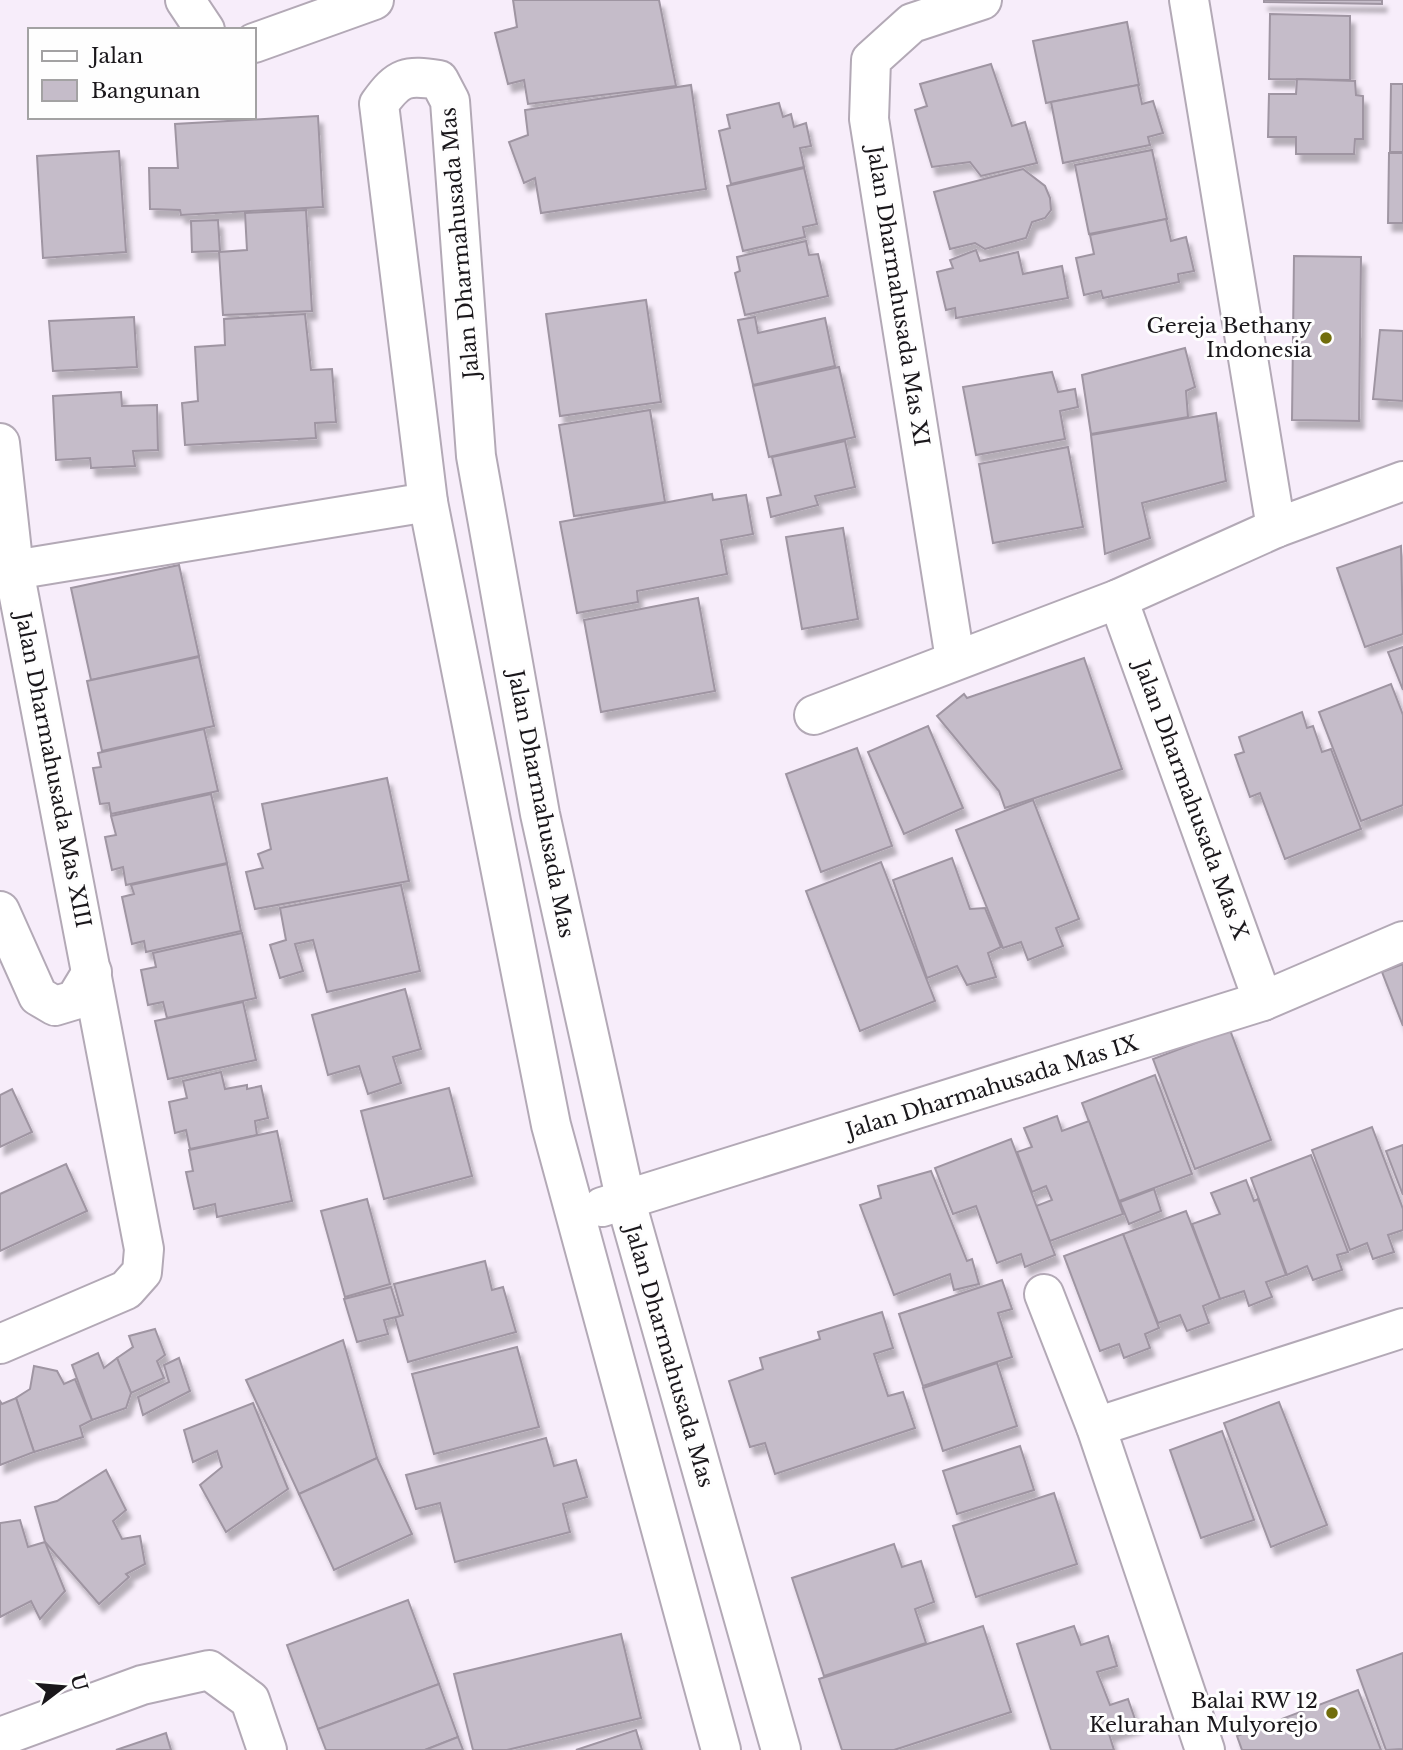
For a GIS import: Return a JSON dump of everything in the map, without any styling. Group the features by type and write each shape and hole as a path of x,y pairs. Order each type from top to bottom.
{"street":[{"path":"185,0 204,28"},
{"path":"256,42 374,0"},
{"name":"Jalan Dharmahusada Mas XI","path":"955,659 869,119 871,60 912,23 982,0"},
{"path":"1189,0 1276,527"},
{"name":"Jalan Dharmahusada Mas","path":"721,1750 551,1125 428,502 379,104 393,85 412,76 439,80 450,101 477,456 540,814 626,1202 781,1750"},
{"name":"Jalan Dharmahusada Mas XIII","path":"0,443 14,570 144,1249 142,1272 126,1290 0,1344"},
{"path":"814,715 1118,599 1276,527 1403,481"},
{"path":"14,570 428,502"},
{"name":"Jalan Dharmahusada Mas X","path":"1118,599 1263,1001"},
{"path":"0,911 38,996 55,1006 75,1000 92,972"},
{"name":"Jalan Dharmahusada Mas IX","path":"575,1214 626,1202 1263,1001 1403,941"},
{"path":"1044,1294 1096,1427 1205,1750"},
{"path":"1096,1427 1403,1328"},
{"path":"0,1737 142,1685 209,1670 250,1700 267,1750"}],"building":[{"path":"513,0 659,0 676,86 528,104 524,80 508,84 495,33 517,27"},
{"path":"1382,0 1382,4 1264,2"},
{"path":"1270,14 1350,16 1350,80 1269,79"},
{"path":"1127,22 1139,85 1046,103 1033,41"},
{"path":"991,64 1012,126 1025,122 1037,163 981,176 970,162 932,167 915,110 927,106 920,84"},
{"path":"1297,79 1355,81 1356,95 1363,96 1363,139 1355,139 1354,154 1296,154 1296,137 1268,137 1269,94 1296,94"},
{"path":"1391,84 1403,84 1403,152 1390,152"},
{"path":"691,85 706,189 541,213 535,178 524,183 509,142 528,135 525,110"},
{"path":"1138,85 1142,104 1153,101 1163,133 1148,137 1150,145 1063,163 1051,102"},
{"path":"779,103 783,117 791,114 794,127 806,123 811,146 800,148 804,167 731,184 719,131 730,128 727,115"},
{"path":"318,116 323,207 181,215 180,210 150,209 149,168 178,168 175,124"},
{"path":"1152,150 1167,219 1089,234 1075,165"},
{"path":"119,151 126,252 43,258 37,156"},
{"path":"1389,153 1403,153 1403,223 1388,223"},
{"path":"804,168 817,224 803,227 805,237 743,251 727,186"},
{"path":"1023,169 1045,186 1051,210 1045,218 1032,222 1026,238 985,249 975,243 950,249 934,192"},
{"path":"306,210 312,311 223,315 219,252 247,250 245,213"},
{"path":"1166,219 1171,241 1186,237 1194,271 1178,274 1179,282 1103,298 1101,291 1084,295 1076,258 1094,254 1090,235"},
{"path":"218,220 220,251 192,252 191,221"},
{"path":"806,241 809,255 818,254 828,296 745,315 735,273 740,271 737,257"},
{"path":"976,250 980,261 1018,252 1023,274 1062,266 1068,298 956,318 955,308 946,310 937,272 953,268 950,260"},
{"name":"Gereja Bethany Indonesia","path":"1294,256 1361,257 1359,421 1292,420"},
{"path":"646,300 661,402 560,416 546,314"},
{"path":"305,314 311,370 332,369 336,422 315,423 316,438 185,445 182,403 198,401 195,347 225,345 224,319"},
{"path":"134,317 137,367 53,371 49,321"},
{"path":"755,317 758,333 825,318 835,366 753,385 738,320"},
{"path":"1380,330 1403,331 1403,401 1373,399"},
{"path":"1185,348 1195,387 1186,391 1188,417 1091,434 1082,375"},
{"path":"839,367 855,437 769,457 753,386"},
{"path":"1052,372 1058,392 1075,389 1078,407 1060,411 1065,439 976,455 963,387"},
{"path":"121,392 122,406 157,405 158,450 133,451 135,466 91,468 90,458 56,460 53,396"},
{"path":"650,410 665,502 574,516 559,425"},
{"path":"1216,413 1226,481 1142,503 1150,538 1105,554 1091,435"},
{"path":"845,441 855,487 815,496 818,505 771,517 767,498 781,495 772,457"},
{"path":"1068,447 1083,527 993,543 979,464"},
{"path":"712,494 713,500 746,495 753,534 721,540 727,574 637,591 638,602 577,613 560,522"},
{"path":"843,528 858,619 802,629 786,537"},
{"path":"1401,546 1403,634 1365,647 1337,568"},
{"path":"179,565 199,656 91,680 71,588"},
{"path":"698,598 715,691 601,712 584,620"},
{"path":"1403,647 1403,690 1388,652"},
{"path":"199,657 214,726 102,751 87,681"},
{"path":"1084,658 1122,769 1005,808 999,791 937,716 964,694 967,698"},
{"path":"1391,684 1403,715 1403,805 1361,821 1319,712"},
{"path":"1302,712 1307,728 1313,726 1322,752 1331,749 1361,829 1285,859 1260,793 1250,797 1235,755 1244,752 1239,737"},
{"path":"928,726 963,808 904,834 868,752"},
{"path":"204,729 218,791 111,814 109,803 100,804 93,768 101,767 98,753"},
{"path":"857,748 892,846 821,872 786,774"},
{"path":"387,778 409,881 255,909 246,872 263,868 258,854 271,849 262,804"},
{"path":"211,794 227,863 126,885 123,867 112,870 105,837 116,835 111,816"},
{"path":"1033,800 1079,919 1056,928 1063,946 1028,960 1021,942 1003,948 956,830"},
{"path":"952,858 970,909 985,908 1001,947 988,953 996,977 967,985 957,966 927,978 893,880"},
{"path":"881,862 935,1001 860,1031 806,891"},
{"path":"227,864 241,931 146,952 144,941 132,944 122,897 134,894 131,885"},
{"path":"401,885 420,971 327,992 313,940 295,944 303,971 280,978 270,945 286,940 280,908"},
{"path":"242,933 256,998 167,1018 163,1002 148,1005 141,970 156,967 153,953"},
{"path":"1403,964 1403,1026 1382,972"},
{"path":"405,989 421,1049 393,1057 401,1083 368,1094 359,1066 328,1075 312,1015"},
{"path":"243,1002 256,1060 168,1079 155,1021"},
{"path":"1230,1030 1271,1140 1195,1169 1153,1059"},
{"path":"221,1072 225,1089 247,1085 247,1089 261,1086 268,1118 255,1121 257,1135 190,1149 186,1130 175,1133 169,1102 187,1098 183,1081"},
{"path":"1155,1075 1192,1174 1119,1201 1082,1103"},
{"path":"449,1088 472,1176 384,1199 361,1111"},
{"path":"12,1089 32,1132 0,1147 0,1095"},
{"path":"1057,1116 1062,1131 1089,1121 1123,1214 1050,1241 1036,1206 1052,1200 1046,1186 1032,1192 1017,1152 1032,1147 1024,1128"},
{"path":"1372,1127 1403,1209 1403,1230 1388,1235 1394,1252 1373,1259 1367,1243 1350,1250 1312,1150"},
{"path":"277,1131 292,1201 217,1217 215,1204 194,1209 186,1172 193,1171 189,1150"},
{"path":"1011,1139 1055,1255 1025,1267 1021,1254 997,1263 976,1206 953,1214 935,1168"},
{"path":"1403,1145 1403,1195 1386,1151"},
{"path":"1311,1155 1348,1252 1337,1255 1342,1270 1313,1280 1307,1266 1287,1275 1251,1178"},
{"path":"66,1164 87,1211 0,1251 0,1194"},
{"path":"931,1171 967,1261 972,1259 979,1284 954,1290 950,1274 894,1295 860,1205 881,1198 878,1186"},
{"path":"1246,1180 1254,1201 1258,1199 1286,1275 1266,1282 1272,1297 1249,1306 1244,1291 1220,1299 1192,1224 1220,1214 1211,1193"},
{"path":"1154,1189 1161,1211 1129,1224 1120,1202"},
{"path":"367,1199 390,1284 345,1297 321,1211"},
{"path":"1186,1211 1220,1299 1203,1306 1209,1323 1187,1331 1180,1315 1158,1323 1123,1234"},
{"path":"1123,1234 1159,1328 1145,1334 1150,1348 1124,1358 1119,1344 1100,1351 1064,1256"},
{"path":"485,1261 492,1290 503,1287 516,1332 408,1362 395,1317 403,1315 394,1284"},
{"path":"1002,1280 1012,1309 998,1313 1012,1357 923,1386 899,1314"},
{"path":"391,1287 400,1316 384,1320 388,1334 357,1342 344,1299"},
{"path":"882,1312 893,1348 874,1354 888,1396 903,1392 915,1428 775,1474 765,1443 750,1447 729,1381 763,1369 760,1358 820,1339 818,1332"},
{"path":"155,1329 165,1355 157,1361 164,1378 131,1393 117,1358 133,1347 129,1336"},
{"path":"343,1340 377,1458 299,1494 246,1380"},
{"path":"517,1347 539,1427 434,1454 412,1374"},
{"path":"98,1353 104,1368 117,1358 131,1393 126,1408 92,1420 72,1365"},
{"path":"179,1358 190,1391 143,1415 138,1397 169,1382 164,1365"},
{"path":"997,1363 1017,1426 943,1451 923,1388"},
{"path":"34,1366 57,1371 64,1384 75,1379 92,1420 80,1426 83,1437 34,1452 16,1398 30,1389"},
{"path":"16,1398 34,1452 0,1465 0,1401 2,1404"},
{"path":"1279,1402 1327,1525 1271,1547 1224,1423"},
{"path":"253,1403 288,1489 226,1532 200,1485 222,1467 217,1451 193,1462 184,1430"},
{"path":"1222,1431 1254,1520 1201,1538 1170,1450"},
{"path":"546,1438 554,1466 576,1460 587,1497 563,1504 570,1532 455,1562 440,1503 416,1509 406,1475"},
{"path":"1020,1446 1034,1490 957,1514 943,1471"},
{"path":"377,1458 412,1534 334,1570 299,1494"},
{"path":"106,1470 126,1510 113,1521 122,1539 140,1536 145,1564 126,1574 129,1577 99,1604 45,1542 35,1507 57,1501"},
{"path":"1054,1493 1077,1564 976,1597 953,1526"},
{"path":"20,1520 28,1547 45,1542 65,1591 40,1619 31,1601 0,1617 0,1523"},
{"path":"894,1544 902,1567 921,1561 934,1602 915,1609 926,1643 824,1676 792,1578"},
{"path":"408,1600 439,1684 318,1729 287,1645"},
{"path":"983,1626 1011,1712 894,1750 842,1750 819,1679"},
{"path":"1074,1626 1081,1645 1108,1636 1117,1666 1097,1672 1110,1705 1128,1699 1137,1725 1109,1734 1114,1750 1051,1750 1017,1644"},
{"path":"621,1634 641,1718 507,1750 473,1750 454,1674"},
{"path":"1403,1653 1403,1749 1386,1750 1357,1670"},
{"path":"439,1684 458,1737 425,1750 326,1750 318,1729"},
{"name":"Balai RW 12 Kelurahan Mulyorejo","path":"1358,1690 1381,1750 1242,1750 1237,1736"},
{"path":"636,1730 642,1750 576,1750"},
{"path":"166,1733 171,1750 116,1750"},
{"path":"458,1737 463,1750 425,1750"}],"place":[{"name":"Gereja Bethany Indonesia","path":"1326,338"},
{"name":"Balai RW 12 Kelurahan Mulyorejo","path":"1332,1713"}]}
